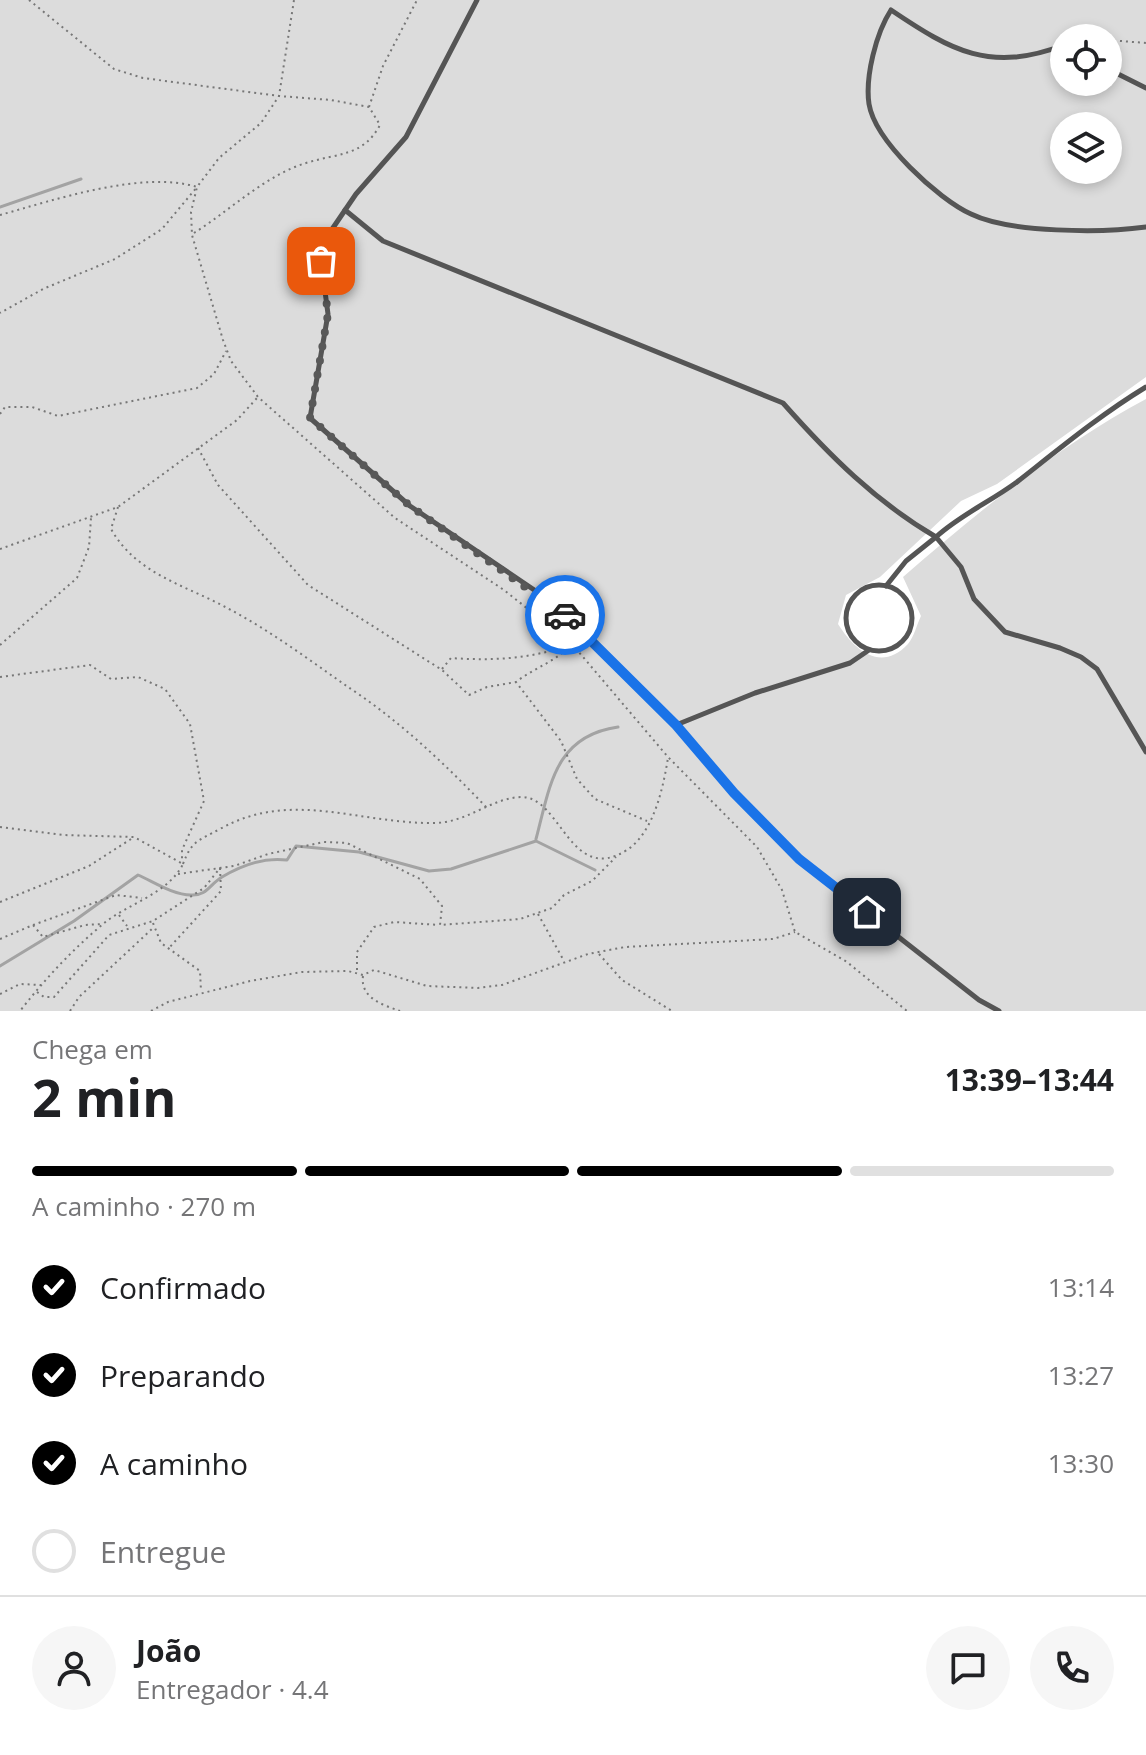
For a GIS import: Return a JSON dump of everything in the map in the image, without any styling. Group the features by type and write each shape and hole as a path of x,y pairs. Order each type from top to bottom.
{"lane":[{"path":"477,0 406,137 345,210 324,241 321,261 328,314 310,418 410,506 552,602 676,725 734,793 799,859 979,1000 999,1011"},
{"path":"890,0 891,10 872,67 869,103 882,133 940,195 972,215 1003,223 1066,230 1146,227"},
{"path":"891,10 944,45 974,54 1011,59 1050,49"},
{"path":"1122,76 1146,88"},
{"path":"345,210 383,241 783,403 825,451 896,514 936,537 961,567 974,599 1005,632 1060,648 1081,657 1097,669 1146,752"},
{"path":"886,586 906,561 953,521 1015,482 1063,444 1146,387"},
{"path":"886,586 904,597 909,606 911,627 906,636 890,649 869,650 859,645 846,627 848,605 864,589 886,586"},
{"path":"676,725 755,693 850,663 869,650"}],"path":[{"path":"29,0 114,69 127,74 369,107 380,125 371,142 341,156 303,163 266,184 192,235"},
{"path":"0,313 43,289 115,259 162,229 219,158 261,123 279,96 294,0"},
{"path":"369,107 383,66 417,0"},
{"path":"1122,41 1146,43"},
{"path":"0,215 135,185 179,181 197,187"},
{"path":"197,187 191,212 192,235 227,350 258,397 395,518 504,590 572,644 668,757 757,847 782,890 795,932 847,962 907,1011"},
{"path":"0,414 5,407 32,407 58,416 197,388 214,374 227,350"},
{"path":"0,549 118,507 237,420 258,397"},
{"path":"198,448 218,485 308,585 442,670 469,695 516,682 532,669 562,655 572,644"},
{"path":"118,507 111,529 121,546 168,583 229,608 354,691 430,748 488,809"},
{"path":"0,645 77,578 89,547 91,516"},
{"path":"442,670 451,658 514,659 544,655 572,644"},
{"path":"0,677 90,665 111,679 138,677 165,689 190,724 204,801 182,850 183,864"},
{"path":"516,682 561,741 577,779 595,799 649,821"},
{"path":"357,972 357,952 374,927 394,922 440,925 493,922 538,913 552,908 564,895 592,881 616,857 634,845 649,821 664,781 668,757"},
{"path":"178,874 194,841 258,811 330,811 435,823 521,797 550,811 558,830 588,856 616,857"},
{"path":"0,827 63,835 134,837 183,864"},
{"path":"0,902 89,866 134,837"},
{"path":"20,1011 41,985 103,924 178,874 220,868 301,846 347,843 420,879 442,906 440,925"},
{"path":"36,991 44,997 54,997 109,935 153,921 204,888 220,868"},
{"path":"169,948 221,891 220,868"},
{"path":"0,939 116,895 143,899"},
{"path":"538,913 564,962"},
{"path":"119,914 127,927"},
{"path":"153,921 161,943 200,971 201,992"},
{"path":"33,925 43,937 85,925 103,924"},
{"path":"70,1011 79,997 153,928"},
{"path":"363,975 374,970 427,986 478,988 502,985 598,953 665,943 773,939 795,932"},
{"path":"598,953 609,969 622,980 672,1011"},
{"path":"151,1011 201,992 302,972 357,972 363,975"},
{"path":"363,975 364,989 371,997 400,1011"},
{"path":"0,994 20,984 41,985"}],"shaded area":[{"path":"0,0 1146,0 1146,377 997,484 961,501 880,577 846,595 838,624 859,649 868,654 887,657 898,653 910,641 921,616 903,577 1050,459 1146,399 1146,1011 0,1011"}],"waterway":[{"path":"0,207 81,179"},
{"path":"536,839 551,783 568,753 580,741 597,732 618,727"},
{"path":"0,966 74,921 138,875 177,893 196,895 245,866 262,861 287,860 296,846 359,852 429,871 451,869 536,841 595,870"}],"way so far":[{"path":"321,261 328,314 310,418 410,506 552,602 565,615"}],"route":[{"path":"565,615 676,725 734,793 799,859 867,912"}]}
